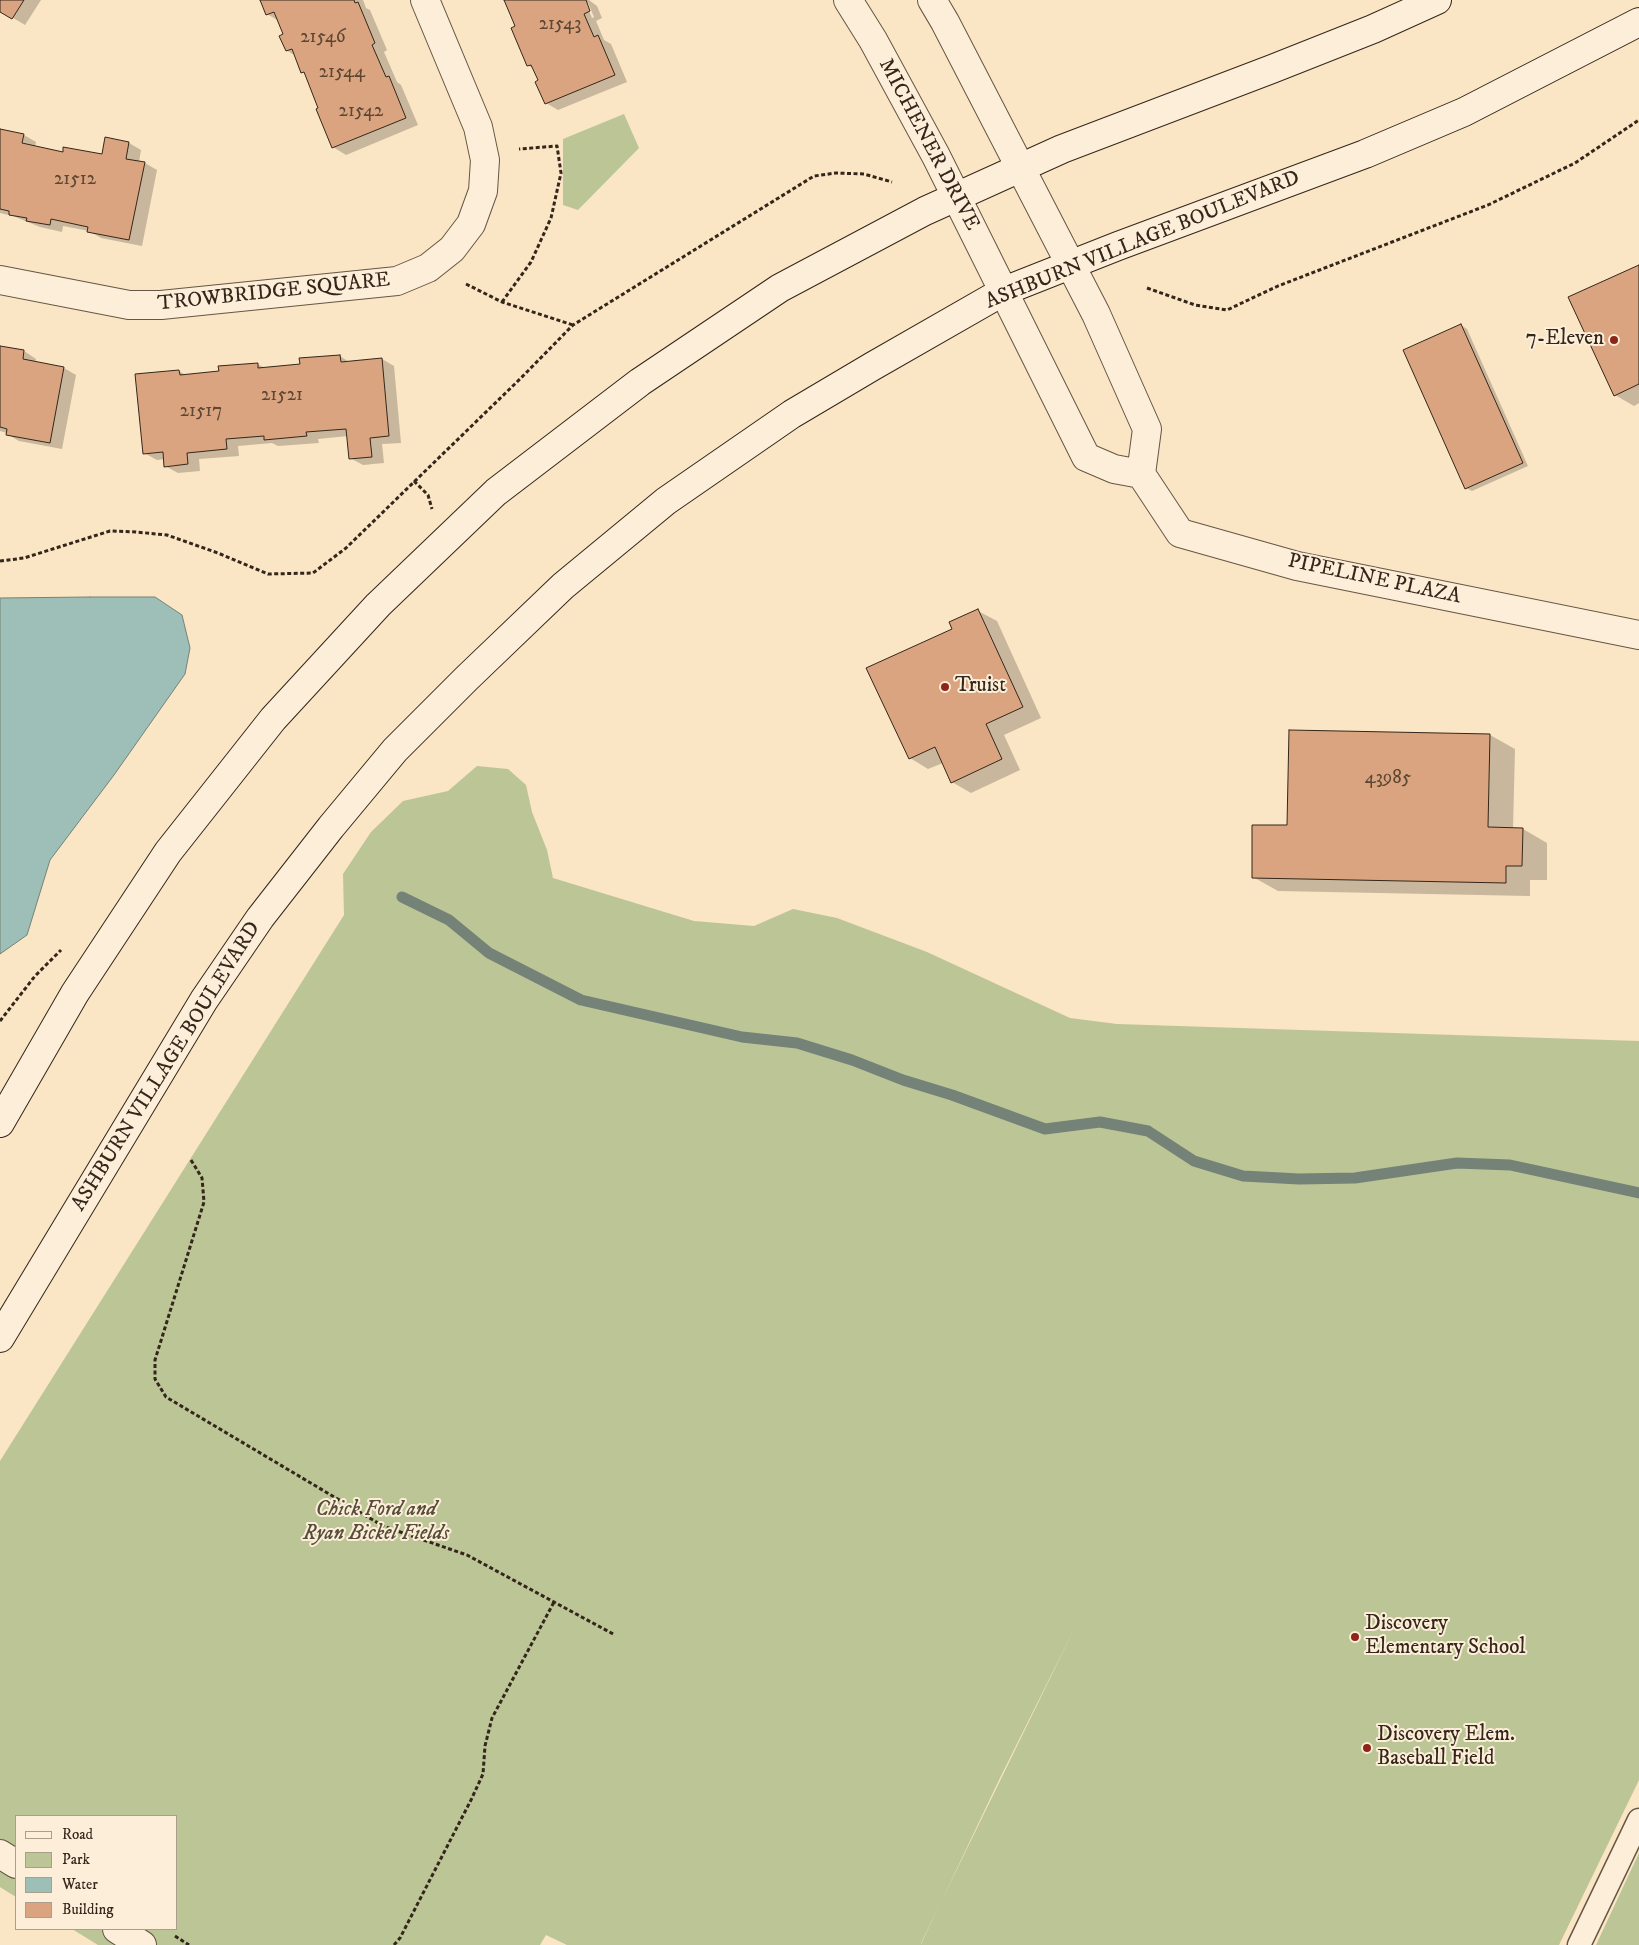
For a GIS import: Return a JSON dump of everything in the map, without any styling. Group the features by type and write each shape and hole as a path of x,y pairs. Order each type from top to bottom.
{"main road":[{"name":"TROWBRIDGE SQUARE","path":"0,280 129,305 161,305 397,282 428,268 452,249 471,224 482,191 485,160 478,126 425,0"},
{"name":"MICHENER DRIVE","path":"848,0 873,40 957,198 1004,292"},
{"path":"932,0 1096,314 1146,429 1141,474 1114,469 1086,457 1004,292"},
{"path":"0,1123 75,993 168,852 273,719 378,605 496,492 640,382 780,288 925,211 1062,149 1373,29 1437,0"},
{"name":"ASHBURN VILLAGE BOULEVARD","path":"0,1338 204,1000 260,918 331,827 396,750 467,678 564,586 666,502 792,414 881,361 1004,292 1071,264 1365,154 1464,112 1639,22"},
{"name":"PIPELINE PLAZA","path":"1141,474 1180,533 1297,566 1639,635"},
{"path":"0,1854 15,1863"},
{"path":"119,1930 142,1945"}],"lane":[{"path":"1578,1945 1639,1820"}],"path":[{"path":"1147,288 1195,305 1227,310 1278,286 1488,205 1575,163 1639,120"},
{"path":"502,302 531,262 551,218 560,173 556,146 519,149"},
{"path":"0,560 24,558 110,531 136,532 167,535 218,553 268,574 313,573 346,548 573,325 814,176 836,172 864,174 892,182"},
{"path":"466,284 502,302 573,325"},
{"path":"191,1160 202,1178 204,1202 155,1360 155,1379 166,1398 383,1526 468,1555 615,1635"},
{"path":"394,1945 400,1938 472,1800 483,1774 485,1746 492,1718 554,1602"}],"green space":[{"path":"624,114 639,148 578,210 563,205 563,139"},
{"name":"Chick Ford and Ryan Bickel Fields","path":"477,766 508,769 526,785 532,812 547,850 553,878 694,921 754,926 793,909 837,918 927,952 1070,1018 1117,1024 1639,1041 1639,1780 1559,1945 567,1945 546,1935 540,1945 98,1945 74,1930 178,1930 178,1815 15,1815 15,1896 0,1887 0,1461 344,915 343,874 371,832 403,801 448,791","holes":["1076,1625 941,1903 999,1780"]},
{"path":"1639,1853 1639,1945 1596,1945"}],"water":[{"path":"155,597 182,615 190,648 185,674 114,775 50,860 27,935 0,954 0,598"}],"building":[{"path":"0,0 24,0 12,19 0,12"},
{"path":"260,0 354,0 355,3 358,2 375,43 372,45 386,77 389,76 406,118 332,148 316,109 318,108 304,72 301,73 292,49 286,51 279,36 283,34 274,12 266,15"},
{"path":"504,0 586,0 590,11 584,14 594,37 598,35 615,75 545,104 535,82 538,80 531,65 527,66 511,28 515,26"},
{"path":"0,129 24,134 22,143 63,152 63,147 102,154 105,137 129,142 126,159 145,162 129,240 87,232 88,227 51,219 50,225 26,221 27,218 9,215 9,211 0,209"},
{"name":"7-Eleven","path":"1639,265 1639,384 1614,396 1568,297"},
{"name":"7-Eleven","path":"1461,324 1523,463 1465,489 1403,350"},
{"path":"0,346 24,350 23,359 64,367 50,443 6,435 7,429 0,427"},
{"path":"340,355 341,362 382,358 389,436 370,438 372,457 349,459 346,429 306,432 307,436 264,440 264,436 226,439 227,449 187,453 188,464 164,467 163,452 143,454 135,374 179,370 180,375 219,371 218,366 258,363 258,368 300,364 299,358"},
{"name":"Truist","path":"978,609 1023,707 986,724 1002,759 951,783 935,747 909,759 866,668 952,629 949,622"},
{"path":"1289,730 1490,734 1488,827 1523,828 1522,866 1506,866 1506,883 1252,878 1252,825 1287,825"}],"waterway":[{"path":"402,897 449,920 489,953 581,1000 742,1037 797,1043 852,1060 903,1080 952,1095 1045,1129 1100,1122 1148,1131 1194,1161 1243,1176 1299,1179 1355,1178 1457,1163 1510,1165 1639,1193"}],"place":[{"name":"7-Eleven","path":"1614,340"},
{"name":"Truist","path":"945,687"},
{"name":"Discovery Elementary School","path":"1355,1637"},
{"name":"Discovery Elem. Baseball Field","path":"1367,1748"}]}
